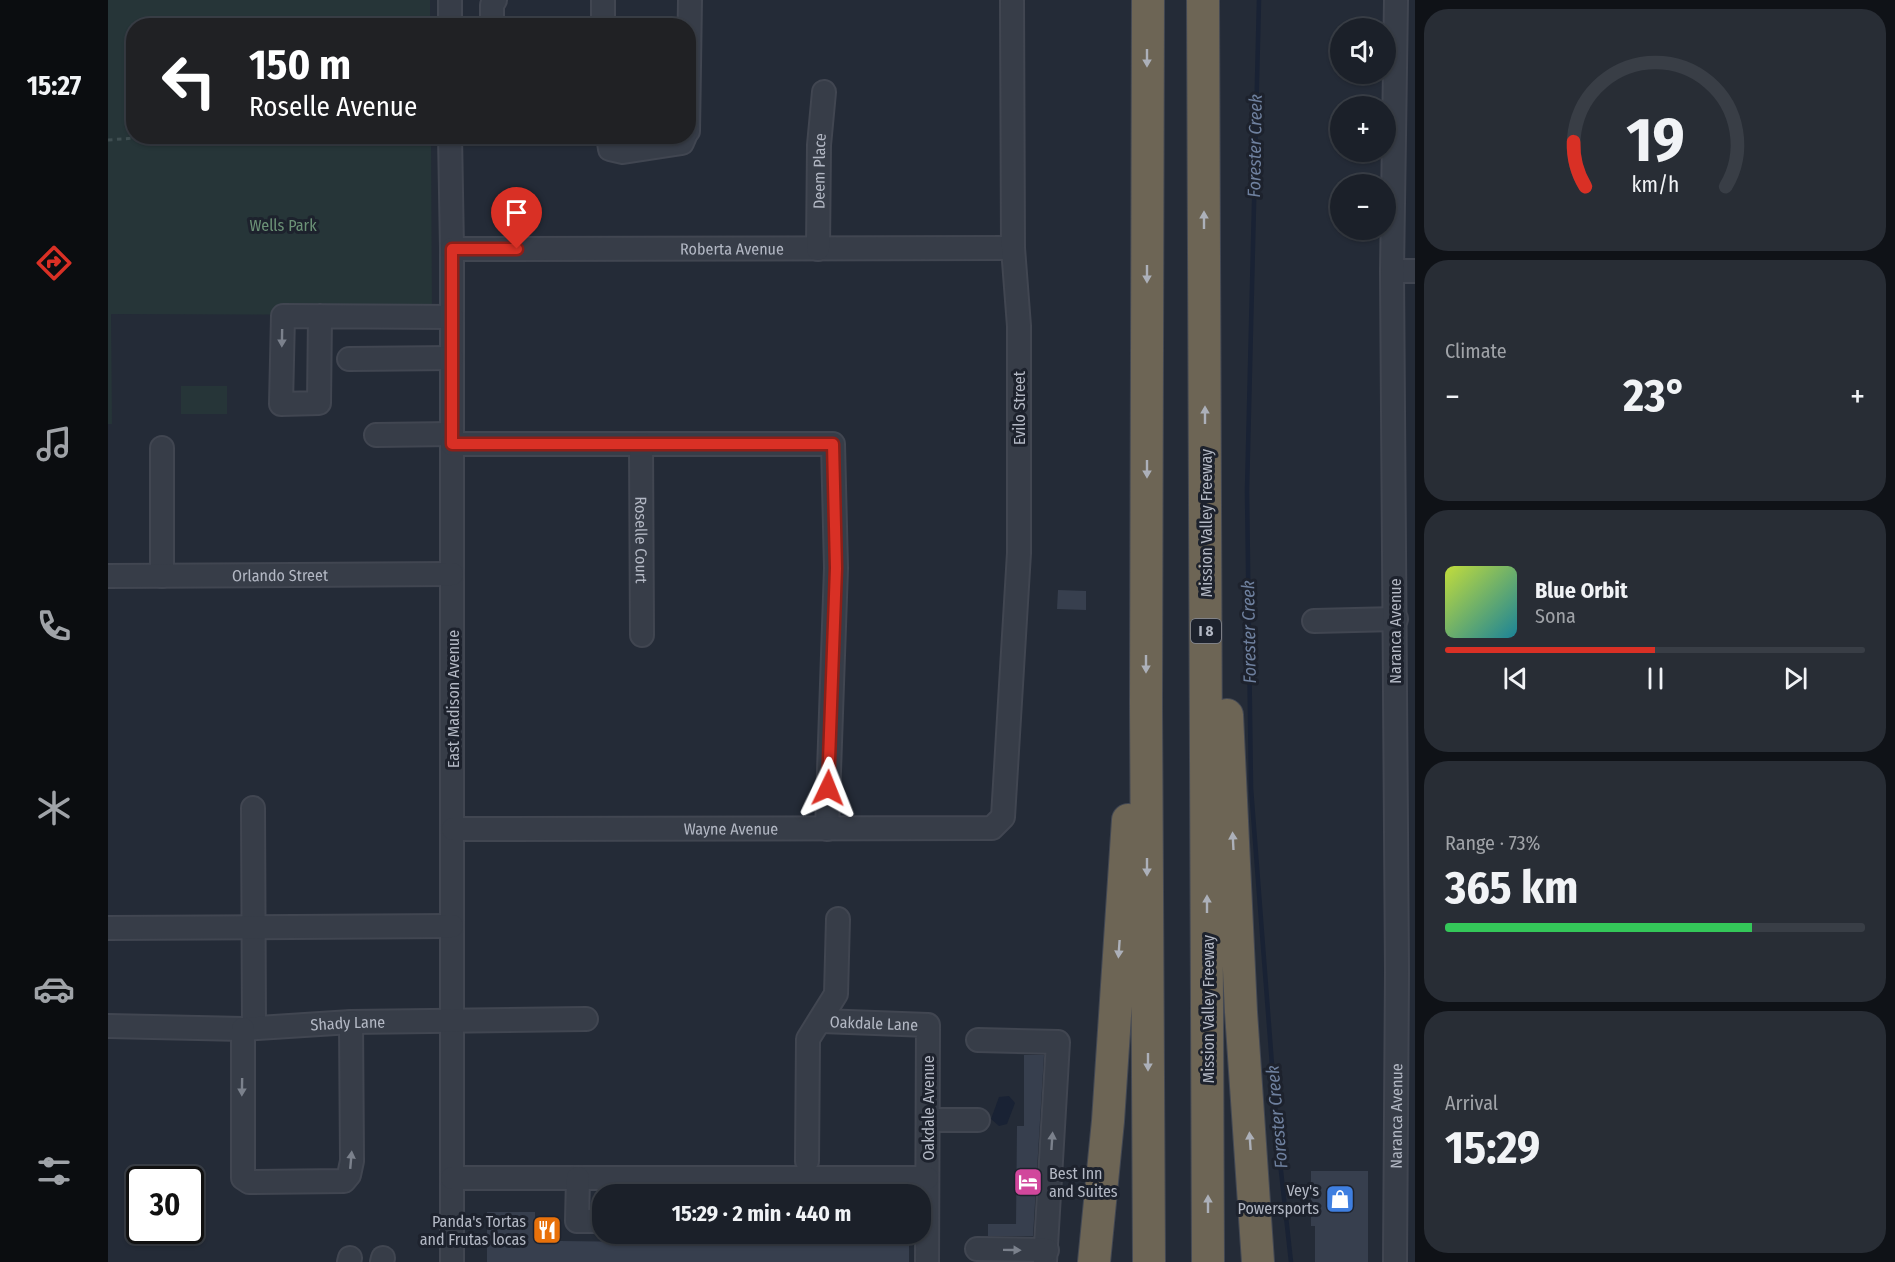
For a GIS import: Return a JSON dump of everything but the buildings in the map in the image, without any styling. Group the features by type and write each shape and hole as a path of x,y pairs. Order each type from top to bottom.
{"highway":[{"path":"1148,0 1146,704 1149,1262"},
{"name":"Mission Valley Freeway","path":"1203,0 1208,1262"},
{"path":"1206,504 1227,718 1241,1012 1258,1262"},
{"path":"1094,1262 1108,1120 1132,758 1146,704"}],"street":[{"path":"450,0 450,18"},
{"path":"492,18 492,5 495,0"},
{"path":"603,0 603,18"},
{"path":"690,0 690,18"},
{"name":"Evilo Street","path":"1003,817 1019,553 1018,281 1013,248 1012,0"},
{"name":"Naranca Avenue","path":"1402,1253 1405,1168 1405,701 1396,619 1405,574 1392,271 1403,11"},
{"name":"Deem Place","path":"818,249 819,145 824,92"},
{"name":"East Madison Avenue","path":"450,144 452,1262"},
{"path":"609,144 610,149 623,152 675,144"},
{"name":"Roberta Avenue","path":"452,249 1013,248"},
{"path":"1392,271 1415,271"},
{"path":"320,316 452,317"},
{"path":"349,359 452,358"},
{"path":"376,435 641,444 833,444 836,568 827,829"},
{"name":"Roselle Court","path":"641,444 642,635"},
{"path":"162,448 162,576"},
{"name":"Orlando Street","path":"108,576 452,574"},
{"path":"1314,621 1396,619"},
{"path":"253,808 254,926 243,1178 249,1182 344,1180 349,1175 352,1161 351,1022"},
{"name":"Wayne Avenue","path":"453,829 992,828 1003,817"},
{"path":"807,1161 808,1039 822,1021 836,994 838,919"},
{"path":"108,928 453,926"},
{"name":"Shady Lane","path":"108,1026 248,1029 351,1022 586,1019"},
{"name":"Oakdale Lane","path":"822,1021 928,1025"},
{"name":"Oakdale Avenue","path":"927,1262 928,1025"},
{"path":"977,1249 1046,1256 1058,1042 978,1040"},
{"path":"928,1120 978,1119"},
{"path":"452,1178 927,1178"},
{"path":"578,1178 578,1221 592,1221"}],"path":[{"path":"108,140 126,139"}],"green space":[{"name":"Wells Park","path":"108,0 430,0 430,18 126,18 126,144 431,144 432,315 111,314 112,424 108,424"},
{"path":"181,386 227,386 227,414 181,414"}],"water":[{"path":"1009,1096 1015,1103 1007,1124 999,1126 991,1119 999,1097"}],"waterway":[{"name":"Forester Creek","path":"1259,0 1247,491 1251,788 1278,1144 1291,1262"}],"place":[{"name":"Best Inn and Suites","path":"1028,1182"},
{"name":"Vey's Powersports","path":"1340,1199"},
{"name":"Panda's Tortas and Frutas locas","path":"547,1230"}],"route":[{"path":"517,249 452,249 452,444 833,444 836,568 828,788"}]}
